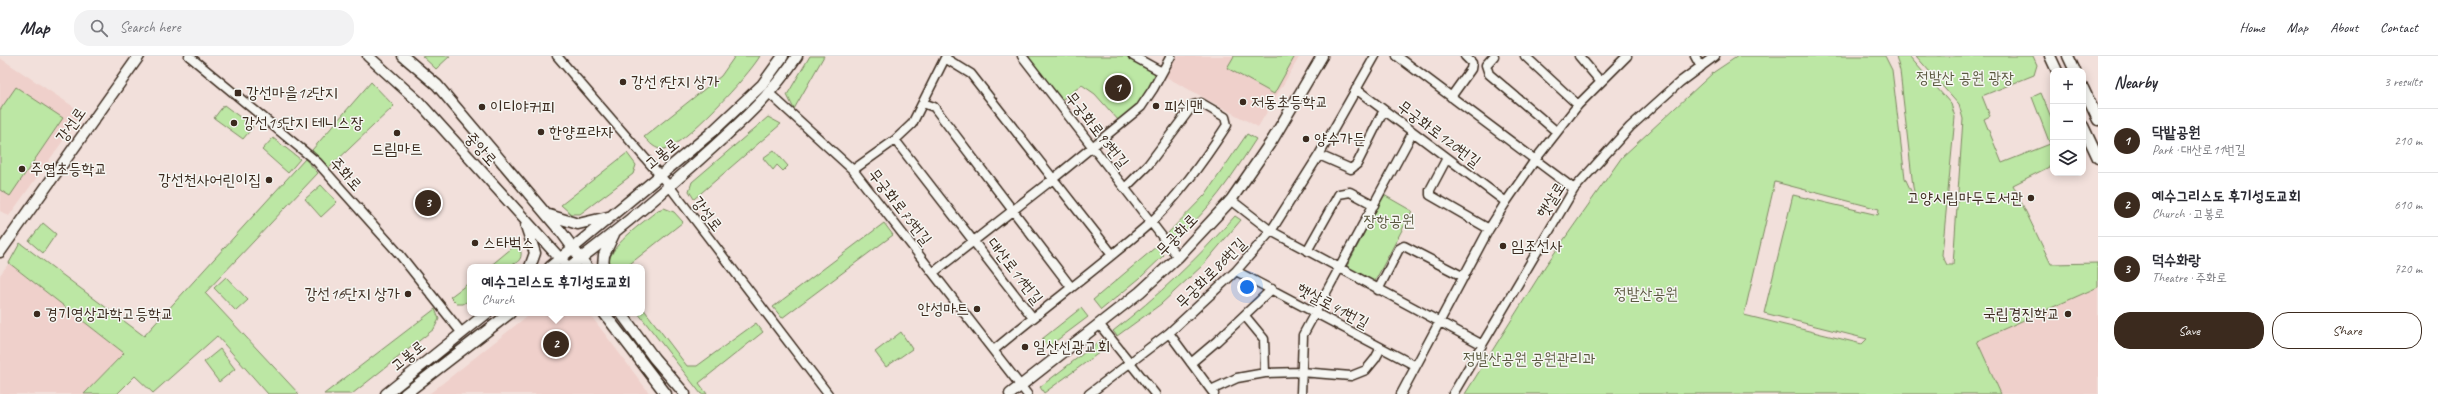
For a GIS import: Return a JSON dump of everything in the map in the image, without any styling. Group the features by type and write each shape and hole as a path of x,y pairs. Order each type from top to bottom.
{"main road":[{"name":"강선로","path":"0,252 139,56"},
{"name":"중앙로","path":"368,56 419,102 524,220 566,264"},
{"name":"중앙로","path":"403,56 438,85 547,214 585,264"},
{"name":"고봉로","path":"566,264 574,248 614,216 660,174 711,133 762,85 783,56"},
{"name":"고봉로","path":"566,264 581,258 670,186 770,94 797,56"},
{"name":"무궁화로","path":"1010,394 1099,324 1178,257 1231,200 1273,139 1322,56"},
{"path":"2050,56 2056,68"},
{"path":"2068,56 2074,68"},
{"path":"2086,94 2098,120"},
{"path":"2086,132 2098,158"},
{"path":"547,214 578,224 614,216"},
{"path":"524,220 535,253 531,264"},
{"path":"603,264 604,255 617,229"},
{"name":"고봉로","path":"386,394 461,332 483,316"},
{"name":"고봉로","path":"405,394 506,316"},
{"path":"606,316 666,394"},
{"path":"623,316 654,358 685,394"}],"street":[{"name":"주화로","path":"190,56 318,162 400,255 461,332"},
{"name":"강성로","path":"557,56 670,186 828,394"},
{"name":"무궁화로93번길","path":"1022,56 1178,257"},
{"path":"1134,56 1162,72"},
{"name":"대산로11번길","path":"934,272 1053,179 1141,106 1171,56"},
{"path":"1375,56 1319,155 1351,169 1357,164 1384,110"},
{"path":"1397,56 1574,189"},
{"path":"1451,97 1471,69 1472,63 1465,56"},
{"path":"1494,56 1486,65 1486,70 1557,132"},
{"path":"1525,56 1578,105"},
{"path":"1579,56 1600,81"},
{"path":"1695,56 1701,67"},
{"name":"햇살로","path":"1453,394 1481,344 1574,189 1630,127 1715,56"},
{"path":"854,170 895,140 912,124 946,57 971,74 1112,254"},
{"path":"1401,394 1489,229 1506,202 1535,160 1578,105 1623,57"},
{"name":"무궁화로120번길","path":"1356,89 1506,202"},
{"name":"무궁화로75번길","path":"770,94 854,170 1027,394"},
{"path":"923,103 934,107 1072,286"},
{"path":"994,350 1151,222 1181,188 1227,125 1225,117 1201,103 1193,105 1148,165 1125,188"},
{"path":"1301,394 1303,335 1316,314 1413,132"},
{"name":"대산로11번길","path":"895,140 1033,318"},
{"name":"무궁화로86번길","path":"1090,394 1169,333 1236,271 1271,231 1319,155"},
{"path":"1447,158 1430,190 1430,195 1489,229"},
{"path":"1307,251 1339,194 1350,192 1374,205"},
{"path":"1231,200 1271,231 1438,323 1481,344"},
{"path":"1378,290 1399,249 1404,246 1464,277"},
{"name":"햇살로41번길","path":"1236,271 1416,366"},
{"name":"햇살로41번길","path":"1191,363 1245,316 1272,289"},
{"path":"1245,316 1264,339 1265,373"},
{"path":"1099,324 1131,362 1155,394"},
{"path":"1169,333 1213,392"},
{"name":"햇살로41번길","path":"1213,392 1237,378 1265,373 1301,372 1343,377 1355,375 1366,370 1375,359 1381,348"}],"shaded area":[{"name":"저동초등학교","path":"1177,56 1300,56 1258,127 1166,77"},
{"name":"주엽초등학교","path":"0,58 83,113 9,216 0,211"},
{"name":"경기영상과학고등학교","path":"9,263 124,353 84,394 0,394 0,275"},
{"name":"국립경진학교","path":"2098,287 2098,394 2001,394 1977,341"},
{"path":"527,316 591,316 650,394 429,394"}],"green space":[{"path":"422,56 450,56 436,69"},
{"path":"735,56 760,56 730,93 686,136 664,149 655,147 644,137 721,76"},
{"path":"810,56 824,56 794,109 787,95"},
{"path":"1030,56 1126,56 1157,73 1138,105 1119,121 1095,94 1082,85 1060,101 1027,59"},
{"path":"1234,56 1295,56 1274,94 1227,68"},
{"path":"1738,56 1885,56 1892,70 1905,178 1917,204 1913,187 1900,71 1896,56 1909,56 1951,104 1955,117 1942,255 1947,265 1953,265 1963,119 1959,105 1916,56 2033,56 2037,65 2034,75 1982,96 1990,116 1984,119 2002,163 2050,144 2050,166 2013,185 2051,264 2098,263 2098,287 1977,341 2001,394 1465,394 1546,265 1622,157 1714,72","holes":["1775,182 1879,209 1878,215 1793,195 1764,313 1867,339 1862,344 1744,315"]},
{"path":"371,82 394,106 329,168 312,150"},
{"path":"16,87 63,118 10,196 0,190 0,110"},
{"path":"2041,93 2050,115 2050,144 2032,97"},
{"name":"강선15단지 테니스장","path":"224,105 253,127 243,139 214,118"},
{"path":"768,117 781,124 694,199 689,191 692,182"},
{"path":"1247,134 1256,139 1229,180 1198,218 1174,239 1168,233 1205,195"},
{"path":"273,138 300,159 288,173 262,150"},
{"path":"774,150 788,166 783,171 777,165 773,170 763,158"},
{"path":"627,153 636,165 633,174 580,214 571,214 561,205"},
{"path":"305,159 318,173 205,293 299,394 268,394 217,336 153,393 135,376 117,394 84,394 124,353 9,263 20,243 144,336"},
{"path":"321,185 337,202 321,217 305,199"},
{"name":"장항공원","path":"1384,195 1412,211 1374,283 1346,268"},
{"path":"664,208 674,212 683,222 630,264 609,264 609,260 613,252 619,244 635,228 658,210"},
{"path":"1235,216 1241,220 1203,265 1161,304 1117,336 1113,331 1177,276"},
{"path":"43,223 56,234 43,253 29,241"},
{"path":"884,223 893,235 782,318 773,307"},
{"path":"518,243 521,251 521,257 518,261 514,264 493,264"},
{"path":"1157,246 1164,255 1140,278 1101,310 1093,300"},
{"path":"226,277 248,300 236,311 214,288"},
{"path":"467,284 467,302 463,304 457,304 450,297"},
{"path":"1081,308 1088,317 1048,347 1042,339"},
{"path":"435,309 439,319 434,329 352,394 324,394"},
{"path":"645,311 687,366 697,366 756,323 763,332 699,383 707,394 701,394 640,316 645,316"},
{"path":"901,332 912,349 886,367 875,352"},
{"path":"1102,339 1107,347 1044,393 1040,387"},
{"path":"220,349 235,369 219,382 204,362"}],"place":[{"name":"강선9단지 상가","path":"623,82"},
{"name":"닥밭공원","path":"1118,88"},
{"name":"강선마을12단지","path":"238,93"},
{"name":"저동초등학교","path":"1243,102"},
{"name":"피쉬맨","path":"1156,106"},
{"name":"이디야커피","path":"482,107"},
{"name":"강선15단지 테니스장","path":"234,123"},
{"name":"한양프라자","path":"541,132"},
{"name":"드림마트","path":"397,133"},
{"name":"양수가든","path":"1306,139"},
{"name":"주엽초등학교","path":"22,169"},
{"name":"강선천사어린이집","path":"269,180"},
{"name":"고양시립마두도서관","path":"2031,198"},
{"name":"덕수화랑","path":"428,203"},
{"name":"스타벅스","path":"475,243"},
{"name":"임조선사","path":"1503,246"},
{"name":"강선16단지 상가","path":"408,294"},
{"name":"안성마트","path":"977,309"},
{"name":"경기영상과학고등학교","path":"37,314"},
{"name":"국립경진학교","path":"2068,314"},
{"name":"예수그리스도 후기성도교회","path":"556,344"},
{"name":"일산신광교회","path":"1025,347"}],"park label":[{"name":"정발산 공원 광장","path":"1965,78"},
{"name":"정발산공원","path":"1646,294"},
{"name":"정발산공원 공원관리과","path":"1529,359"}]}
